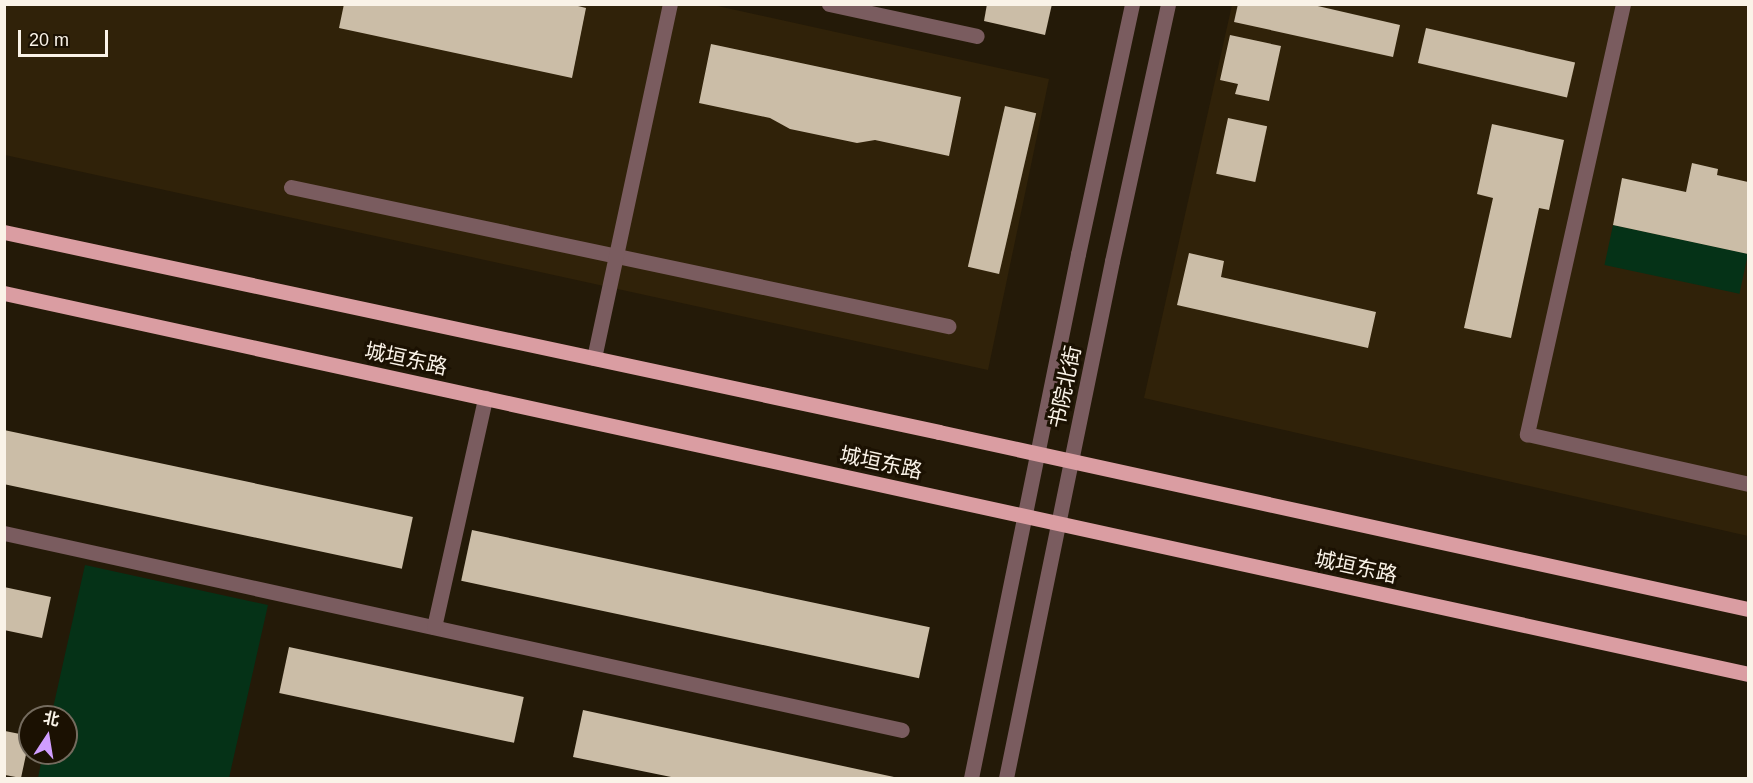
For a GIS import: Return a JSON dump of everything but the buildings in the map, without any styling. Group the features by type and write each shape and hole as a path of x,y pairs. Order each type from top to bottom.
{"main road":[{"name":"城垣东路","path":"4,232 1037,453 1749,609"},
{"name":"城垣东路","path":"4,293 1749,674"}],"street":[{"path":"594,358 670,4"},
{"path":"829,4 977,36"},
{"name":"书院北街","path":"971,778 1132,4"},
{"name":"书院北街","path":"1006,778 1168,4"},
{"path":"1623,4 1527,434 1749,484"},
{"path":"291,187 948,326"},
{"path":"434,627 484,398"},
{"path":"4,533 902,730"}],"shaded area":[{"path":"5,5 713,5 1049,79 988,370 5,155"},
{"path":"1232,5 1748,5 1748,536 1144,398"}],"green space":[{"path":"1613,225 1748,254 1739,294 1604,265"},
{"path":"85,565 268,605 229,778 38,778 41,765 78,765 78,705 54,705"}]}
